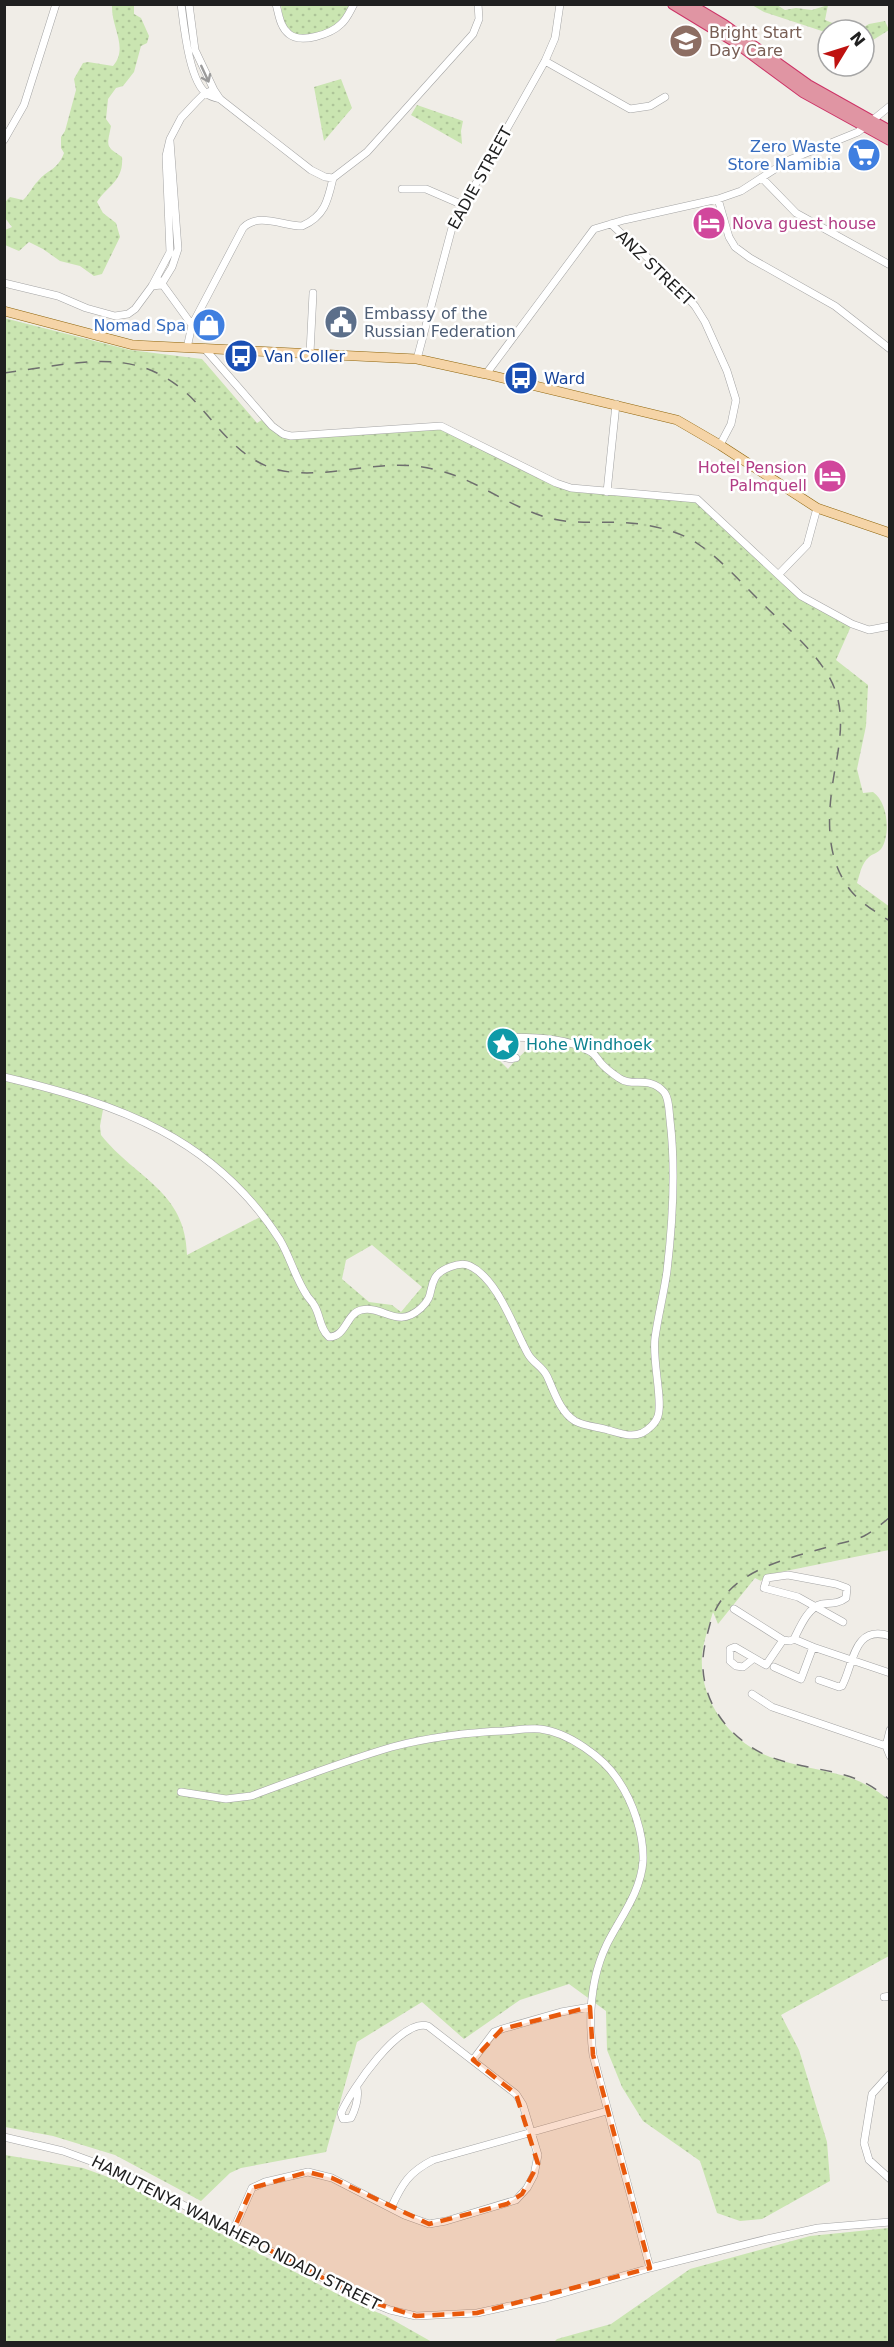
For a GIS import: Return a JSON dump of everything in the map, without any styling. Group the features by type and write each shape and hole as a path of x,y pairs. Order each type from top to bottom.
{"highway":[{"path":"674,4 734,41 803,92 868,124 890,131"},
{"path":"689,4 731,29 808,86 868,124 890,141"}],"main road":[{"path":"4,306 33,317"},
{"path":"4,311 133,345 417,359 616,404 677,420 817,508 890,533"}],"street":[{"path":"4,140 24,105 56,4"},
{"path":"181,4 189,59 205,93 220,99 311,170 333,178"},
{"path":"189,4 195,50 220,99"},
{"path":"276,4 284,30 296,38 331,31 340,25 354,4"},
{"path":"187,348 192,325 243,228 254,220 306,225 327,205 333,178 367,152 473,34 479,19 478,4"},
{"name":"EADIE STREET","path":"417,359 449,234 463,205 545,61 555,38 560,4"},
{"path":"545,61 630,109 644,108 665,97"},
{"path":"4,283 58,296 86,309 115,316 132,312 152,286 169,257 171,247 166,156 170,139 181,118 205,93 214,90"},
{"path":"486,374 591,232 611,224 718,199 741,191 789,160 849,136 890,106"},
{"path":"161,285 175,260 178,249 170,139"},
{"path":"762,178 796,213 890,265"},
{"path":"402,189 423,188 463,205"},
{"path":"718,199 729,237 735,247 750,258 835,306 890,349"},
{"name":"ANZ STREET","path":"611,224 672,280 696,306 705,321 727,371 736,400 731,424 720,445"},
{"path":"158,276 161,285 192,325"},
{"path":"152,286 161,285"},
{"path":"310,353 313,293"},
{"path":"205,349 273,426 283,434 309,435 441,426 556,483 571,488 697,499 801,596 852,624 869,630 890,626"},
{"path":"607,492 616,404"},
{"path":"779,574 807,545 817,508"},
{"path":"4,1077 104,1104 170,1133 186,1144 222,1173 249,1199 286,1250 306,1293 315,1305 323,1330 332,1338 340,1333 353,1316 362,1310 371,1310 393,1318 413,1314 432,1296 433,1284 440,1273 452,1267 468,1265 477,1271 499,1296 527,1354 541,1367 555,1395 575,1421 625,1435 642,1433 652,1425 659,1410 655,1346 667,1270 674,1197 672,1140 667,1096 662,1089 651,1083 623,1081 600,1062 596,1055 576,1045 547,1039 500,1037 496,1041 494,1052 516,1059"},
{"path":"794,1639 814,1607 839,1603 846,1598 847,1588 788,1575 767,1578 764,1588 798,1597 814,1607 843,1622"},
{"path":"734,1609 783,1640 794,1639 890,1673"},
{"path":"819,1680 842,1686 851,1660 862,1640 876,1633 890,1636"},
{"path":"753,1659 763,1664 768,1663 783,1640"},
{"path":"774,1667 801,1679 813,1647"},
{"path":"752,1694 772,1707 886,1746"},
{"path":"181,1792 226,1799 250,1796 393,1747 479,1732 542,1729 570,1740 592,1753 612,1770 628,1795 640,1834 643,1862 638,1887 606,1946 595,1976 590,2007 593,2055 650,2268"},
{"path":"890,1730 886,1746 890,1756"},
{"path":"473,2060 494,2032 561,2012 590,2007"},
{"path":"233,2231 252,2188 265,2181 292,2174 308,2172 320,2174 404,2215 429,2224 516,2200 527,2188 538,2164 537,2147 523,2106 516,2094 434,2030 422,2025 411,2027 372,2062 357,2088"},
{"path":"890,2074 872,2094 865,2133 867,2157 890,2179"},
{"path":"391,2208 408,2177 424,2164 532,2131 608,2111"},
{"name":"HAMUTENYA WANAHEPO NDADI STREET","path":"4,2138 94,2161 365,2300 390,2310 416,2316 477,2313 546,2298 650,2268 818,2228 890,2222"},
{"path":"879,2169 890,2173"}],"highlighted area":[{"path":"590,2007 593,2055 650,2268 477,2313 416,2316 365,2300 233,2231 252,2188 308,2172 332,2178 429,2224 507,2204 522,2194 538,2164 516,2094 473,2060 502,2029"}],"green space":[{"path":"112,5 134,5 134,14 141,18 149,36 147,43 141,46 134,72 123,86 116,88 108,99 106,119 111,126 109,145 122,157 122,165 118,178 97,202 103,213 116,223 120,237 102,274 94,276 80,266 60,261 29,242 19,251 5,245 5,230 12,227 5,218 5,202 10,197 23,200 38,181 61,159 64,153 61,148 61,137 65,131 76,90 74,79 83,63 113,66 118,59 119,44"},
{"path":"281,5 350,5 332,27 314,34 301,35 290,31 286,26"},
{"path":"752,5 777,5 785,10 796,8 812,10 828,5 825,18 816,18 816,29 764,12"},
{"path":"885,21 889,30 876,38 876,23"},
{"path":"341,79 352,108 324,141 314,87"},
{"path":"417,105 463,121 462,144 411,115"},
{"path":"4,318 130,350 202,359 257,423 265,418 283,434 434,426 571,488 691,497 801,596 852,624 836,660 868,685 866,726 857,769 863,793 873,792 882,803 887,827 881,849 864,863 857,883 890,907 889,1550 766,1575 761,1581 755,1578 718,1624 713,1612 702,1657 702,1673 712,1704 720,1718 742,1741 770,1757 832,1772 861,1782 889,1800 889,1956 781,2015 799,2050 827,2142 830,2181 762,2219 740,2221 717,2213 700,2161 643,2121 622,2087 607,2050 606,2011 569,1984 520,2000 464,2039 422,2002 357,2042 326,2152 241,2168 230,2173 201,2201 115,2155 53,2136 5,2127","holes":["497,1037 536,1038 508,1069 490,1051 491,1043","104,1104 193,1149 249,1199 262,1216 187,1255 184,1233 178,1215 168,1200 114,1150 101,1135 100,1126","372,1245 422,1287 401,1312 392,1305 369,1302 342,1279 346,1260"]},
{"path":"5,2155 83,2168 119,2181 355,2303 386,2316 432,2342 5,2342"},
{"path":"889,2228 889,2342 554,2342 557,2339 611,2324 690,2269 810,2236"}],"railway":[{"path":"4,373 85,362 134,365 157,373 179,387 240,450 269,467 303,473 396,465 433,469 465,480 542,516 566,521 647,525 672,531 694,541 725,566 798,638 814,655 834,686 840,709 840,721 831,800 832,848 842,877 851,891 864,904 890,921"},
{"path":"890,1517 861,1537 780,1561 745,1578 730,1590 718,1605 710,1624 703,1663 705,1681 712,1703 724,1723 741,1740 763,1754 776,1759 859,1780 890,1800"}],"place":[{"name":"Bright Start Day Care","path":"686,41"},
{"name":"Zero Waste Store Namibia","path":"864,155"},
{"name":"Nova guest house","path":"709,223"},
{"name":"Embassy of the Russian Federation","path":"341,322"},
{"name":"Nomad Spa","path":"209,325"},
{"name":"Van Coller","path":"241,356"},
{"name":"Ward","path":"521,378"},
{"name":"Hotel Pension Palmquell","path":"830,476"},
{"name":"Hohe Windhoek","path":"503,1044"}]}
